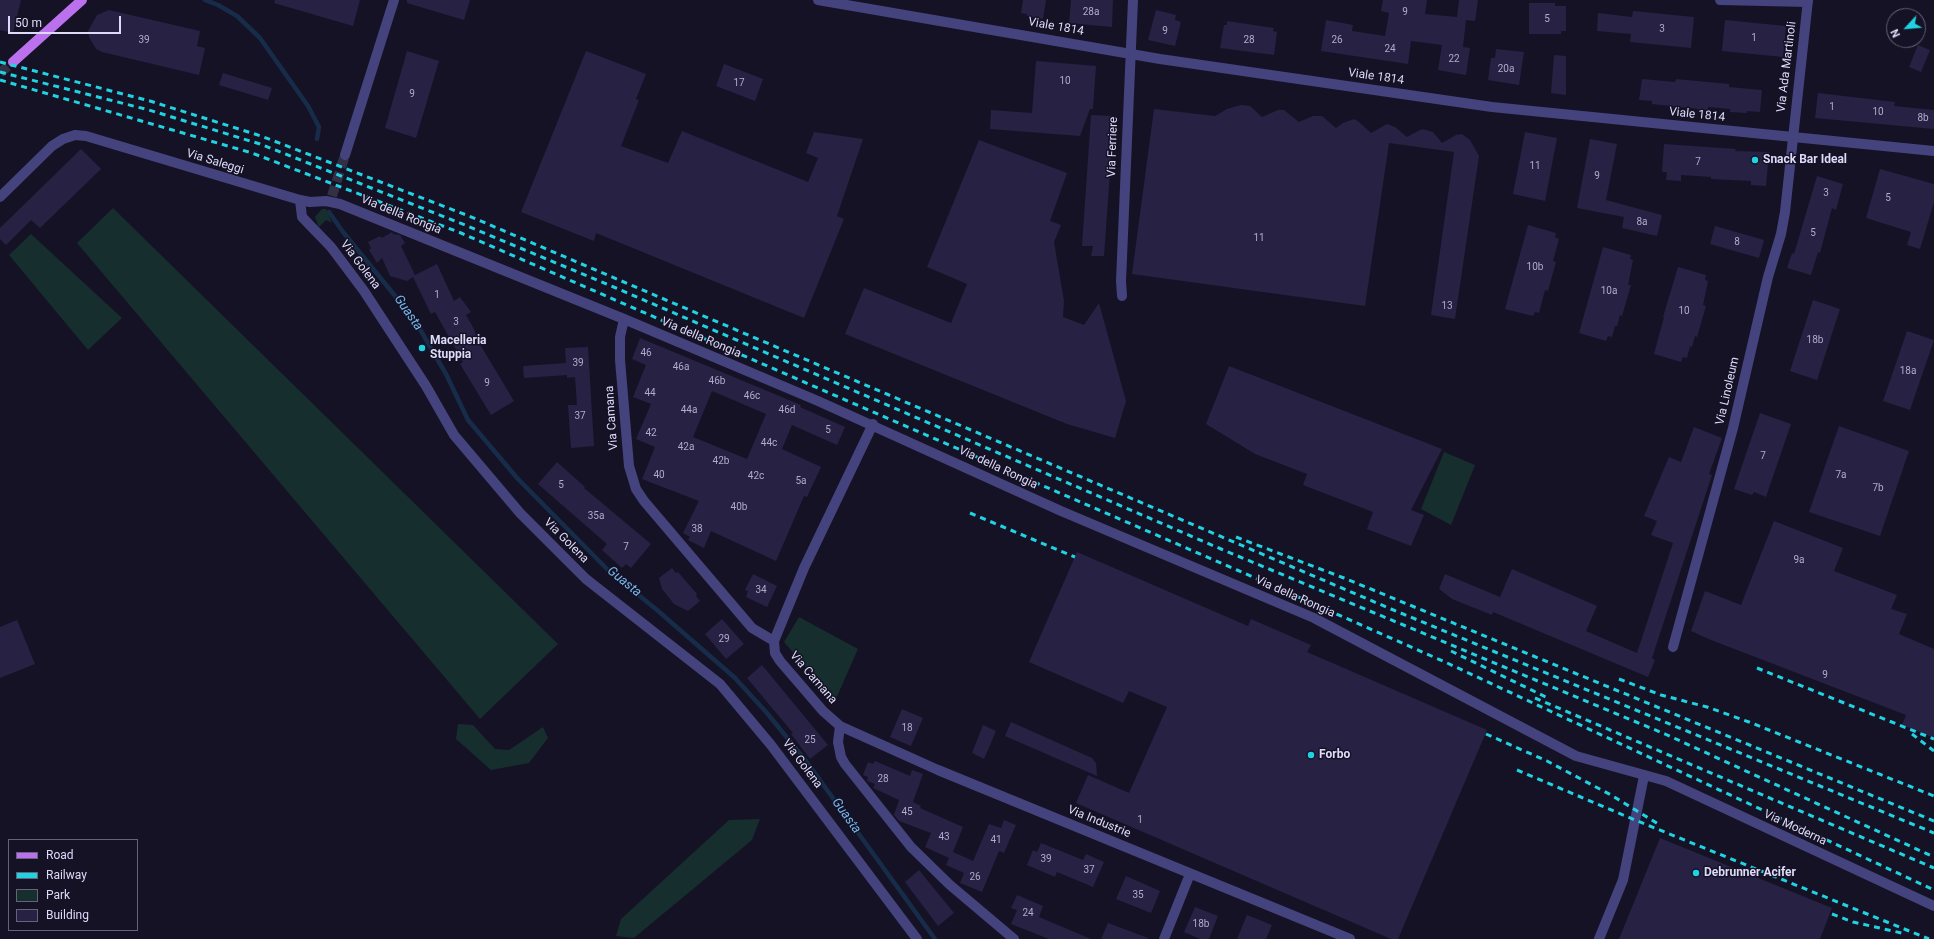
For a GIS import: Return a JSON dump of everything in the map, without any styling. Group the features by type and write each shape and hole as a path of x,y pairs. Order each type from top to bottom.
{"main road":[{"path":"13,62 82,0"}],"street":[{"path":"345,155 394,0"},
{"name":"Viale 1814","path":"818,0 1168,60 1492,107 1934,151"},
{"name":"Via Ferriere","path":"1122,296 1121,281 1130,53 1134,0"},
{"path":"1720,0 1808,1"},
{"name":"Via Ada Martinoli","path":"1793,137 1808,1"},
{"name":"Via Saleggi","path":"0,197 52,146 63,139 75,135 86,136 300,200 332,199"},
{"name":"Via Linoleum","path":"1673,647 1733,428 1768,277 1781,234 1785,212 1793,137"},
{"name":"Via della Rongia","path":"332,199 624,319 873,424 1061,511 1314,618 1576,756 1607,763 1644,776"},
{"name":"Via Golena","path":"300,200 302,217 331,247 364,291 426,386 444,419 459,441 520,513 586,579 720,684 771,745 918,939"},
{"name":"Via Camana","path":"624,319 620,337 620,360 629,466 636,489 644,502 747,622 758,632 774,641 775,653 780,661 823,711 840,726"},
{"path":"774,641 804,568 873,424"},
{"path":"840,726 838,742 844,764 911,847 950,885 1014,939"},
{"name":"Via Industrie","path":"840,726 938,770 1350,939"},
{"path":"1599,939 1623,880 1644,776"},
{"name":"Via Moderna","path":"1644,776 1666,782 1934,906"},
{"path":"1164,939 1190,874"}],"green space":[{"path":"113,208 558,644 480,719 77,243"},
{"path":"322,209 326,209 332,223 326,220 319,227 315,217"},
{"path":"31,234 122,318 88,350 9,255"},
{"path":"1444,452 1475,465 1451,525 1421,509"},
{"path":"799,617 858,649 835,701 784,642"},
{"path":"458,724 473,725 495,749 509,750 543,727 548,738 529,763 491,770 456,739"},
{"path":"760,819 752,840 634,938 616,936 621,919 729,820"}],"building":[{"path":"0,0 21,0 13,33 0,30"},
{"path":"275,0 360,0 353,26 274,3"},
{"path":"407,0 470,0 464,20 407,3"},
{"path":"1023,0 1046,0 1043,19 1027,16 1027,14 1021,13"},
{"path":"1071,0 1113,0 1112,27 1069,23"},
{"path":"1383,0 1427,0 1425,14 1457,17 1459,0 1478,0 1475,21 1466,20 1463,47 1470,48 1466,75 1438,70 1442,45 1411,41 1408,64 1321,51 1326,20 1353,25 1352,31 1385,36 1389,13 1381,11"},
{"path":"1529,3 1555,3 1555,6 1566,6 1566,31 1561,31 1561,34 1529,34"},
{"path":"109,10 200,31 197,46 205,48 199,75 102,52 96,49 89,37 88,31 97,15"},
{"path":"1156,10 1176,15 1175,20 1181,22 1175,46 1148,40"},
{"path":"1633,11 1694,17 1691,48 1630,42 1631,34 1597,31 1598,13 1632,17"},
{"path":"1725,20 1786,26 1783,57 1722,51"},
{"path":"1227,21 1274,28 1273,31 1277,32 1274,55 1220,48 1224,25 1227,25"},
{"path":"1917,48 1925,48 1930,50 1921,72 1909,67"},
{"path":"1496,49 1524,52 1519,85 1488,80 1491,58 1495,58"},
{"path":"407,51 439,61 416,138 385,128"},
{"path":"586,51 646,74 636,99 639,100 621,146 668,163 682,131 808,182 818,158 806,153 814,132 863,139 837,216 844,219 804,318 596,233 594,241 521,212"},
{"path":"1554,55 1566,56 1566,95 1551,93"},
{"path":"1036,61 1096,66 1093,109 1090,109 1080,136 990,129 991,110 1032,113"},
{"path":"724,64 763,79 755,101 716,86"},
{"path":"223,73 272,88 268,100 219,85"},
{"path":"1642,79 1675,82 1676,79 1729,84 1729,87 1762,90 1760,112 1730,112 1730,109 1708,107 1708,110 1652,104 1652,101 1639,100"},
{"path":"1818,93 1895,102 1894,106 1934,110 1934,129 1815,118"},
{"path":"1241,105 1250,106 1262,117 1278,110 1284,110 1299,122 1313,116 1322,116 1336,128 1343,123 1354,119 1371,133 1387,124 1395,127 1407,137 1422,129 1433,132 1442,143 1456,135 1462,134 1470,140 1479,156 1455,319 1431,315 1454,152 1389,143 1365,306 1132,274 1154,109 1215,116 1227,109"},
{"path":"1091,115 1114,116 1104,256 1091,256 1093,246 1082,246"},
{"path":"1525,132 1557,138 1545,201 1513,194"},
{"path":"1590,139 1617,144 1606,200 1662,215 1657,236 1622,228 1624,217 1577,208"},
{"path":"979,140 1067,173 1050,221 1061,225 1054,242 1064,301 1063,317 1084,325 1099,303 1126,401 1115,438 1067,424 845,334 864,288 951,323 967,284 927,267"},
{"path":"1664,144 1736,149 1735,151 1769,152 1766,186 1751,185 1751,181 1711,179 1711,177 1681,175 1681,181 1666,180 1667,172 1662,172"},
{"path":"81,149 101,169 40,228 31,220 6,245 0,239 0,228"},
{"path":"1880,169 1934,184 1934,202 1920,249 1907,245 1911,232 1866,218"},
{"path":"1817,176 1843,184 1836,210 1832,208 1820,253 1818,252 1811,275 1787,268 1792,253 1794,254"},
{"path":"1528,225 1556,233 1555,237 1559,239 1553,261 1556,262 1548,291 1545,290 1539,313 1535,312 1533,316 1505,309"},
{"path":"1715,226 1764,240 1759,258 1710,244"},
{"path":"392,232 393,234 400,235 405,243 401,246 415,275 437,264 454,301 460,297 471,312 466,315 474,329 478,341 514,401 491,415 460,364 463,362 435,312 431,314 413,277 407,281 390,276 382,258 377,263 369,250 371,248 368,242 380,236 382,238"},
{"path":"1603,247 1631,255 1630,259 1633,260 1628,285 1631,285 1622,316 1620,315 1612,337 1608,336 1606,341 1579,333"},
{"path":"1678,267 1706,275 1705,280 1708,281 1703,305 1706,306 1697,337 1695,336 1692,347 1690,346 1687,358 1683,357 1681,362 1654,354"},
{"path":"1813,300 1840,309 1817,380 1790,371"},
{"path":"1907,331 1934,340 1910,410 1883,401"},
{"path":"640,338 801,405 800,407 845,427 837,445 792,425 782,449 821,467 807,497 804,496 776,561 711,531 704,548 688,540 690,537 683,533 699,501 642,479 655,447 636,439 651,404 633,397 646,365 632,359","holes":["712,391 766,414 747,459 693,437"]},
{"path":"588,347 594,446 571,448 568,405 577,405 575,377 567,378 567,375 524,378 523,366 566,363 565,348"},
{"path":"1229,366 1442,449 1411,510 1424,515 1411,546 1367,529 1373,512 1303,485 1307,474 1255,454 1206,424"},
{"path":"1760,413 1791,424 1766,497 1754,492 1752,495 1734,489"},
{"path":"1839,426 1909,451 1880,536 1809,512"},
{"path":"1694,427 1722,438 1709,474 1712,475 1652,658 1655,660 1648,677 1493,612 1492,615 1452,599 1439,589 1445,574 1500,597 1512,569 1597,606 1586,631 1637,653 1673,543 1651,535 1657,521 1644,516 1669,457 1681,462"},
{"path":"557,462 585,487 584,488 651,544 631,568 626,564 622,568 602,550 607,544 538,484"},
{"path":"1774,521 1843,548 1834,571 1897,595 1891,609 1907,614 1899,634 1934,649 1934,738 1902,725 1906,715 1691,631 1705,591 1741,605"},
{"name":"Forbo","path":"1077,552 1248,626 1251,619 1311,645 1307,652 1487,730 1398,939 1391,939 1076,803 1088,775 1129,793 1167,707 1129,691 1123,703 1029,662"},
{"path":"672,568 676,573 678,572 697,594 696,596 700,601 688,611 674,604 662,589 659,578"},
{"path":"753,574 777,586 767,607 746,597 748,591 745,590"},
{"path":"722,619 744,644 726,659 705,634"},
{"path":"17,620 35,664 0,678 0,627"},
{"path":"762,665 828,745 810,759 791,734 793,733 747,678"},
{"path":"902,709 923,718 911,746 890,737"},
{"path":"1011,722 1092,758 1096,763 1097,776 1005,736"},
{"path":"983,725 996,731 984,759 972,753"},
{"path":"875,761 910,776 912,770 923,774 913,802 921,806 920,808 963,827 953,852 973,861 989,824 1001,828 1004,820 1016,825 1004,853 999,851 982,892 960,883 964,873 946,865 949,858 925,847 931,833 899,821 894,815 899,800 873,788 875,784 867,781 868,777 863,775 868,762 873,764"},
{"name":"Debrunner Acifer","path":"1660,838 1832,908 1820,939 1619,939"},
{"path":"1041,843 1083,860 1086,854 1104,862 1093,887 1057,872 1055,877 1027,865 1033,850 1037,852"},
{"path":"919,870 954,913 938,926 905,882"},
{"path":"1126,876 1160,891 1151,913 1116,899"},
{"path":"1017,895 1043,906 1039,917 1091,939 1049,939 1011,924 1017,910 1011,908"},
{"path":"1195,907 1218,916 1209,939 1200,939 1184,932"},
{"path":"1247,915 1272,925 1266,939 1237,939"},
{"path":"1108,923 1148,938 1148,939 1101,939"}],"waterway":[{"path":"205,0 218,5 237,16 260,38 308,106 319,127 317,139"},
{"name":"Guasta","path":"329,212 343,232 414,319 446,374 468,420 518,479 609,571 657,610 734,677 767,713 806,761 935,939"}],"tunnel":[{"path":"0,73 13,62"},
{"path":"332,196 345,155"}],"railway":[{"path":"0,62 150,101 261,136 469,216 1391,609 1934,833"},
{"path":"0,72 149,110 260,144 465,225 616,288 1221,549 1665,734 1934,857"},
{"path":"0,80 252,153 461,233 1237,570 1445,662 1934,890"},
{"path":"970,513 1075,557"},
{"path":"1236,537 1344,578 1934,821"},
{"path":"1451,651 1548,698"},
{"path":"1757,668 1934,739"},
{"path":"1619,679 1661,695 1707,707 1749,722 1934,796"},
{"path":"1535,698 1934,868"},
{"path":"1486,734 1547,761 1611,795 1660,825"},
{"path":"1912,734 1934,751"},
{"path":"1517,770 1635,820 1929,939"},
{"path":"1832,914 1853,922 1906,934"}],"place":[{"name":"Snack Bar Ideal","path":"1755,160"},
{"name":"Macelleria Stuppia","path":"422,348"},
{"name":"Forbo","path":"1311,755"},
{"name":"Debrunner Acifer","path":"1696,873"}]}
